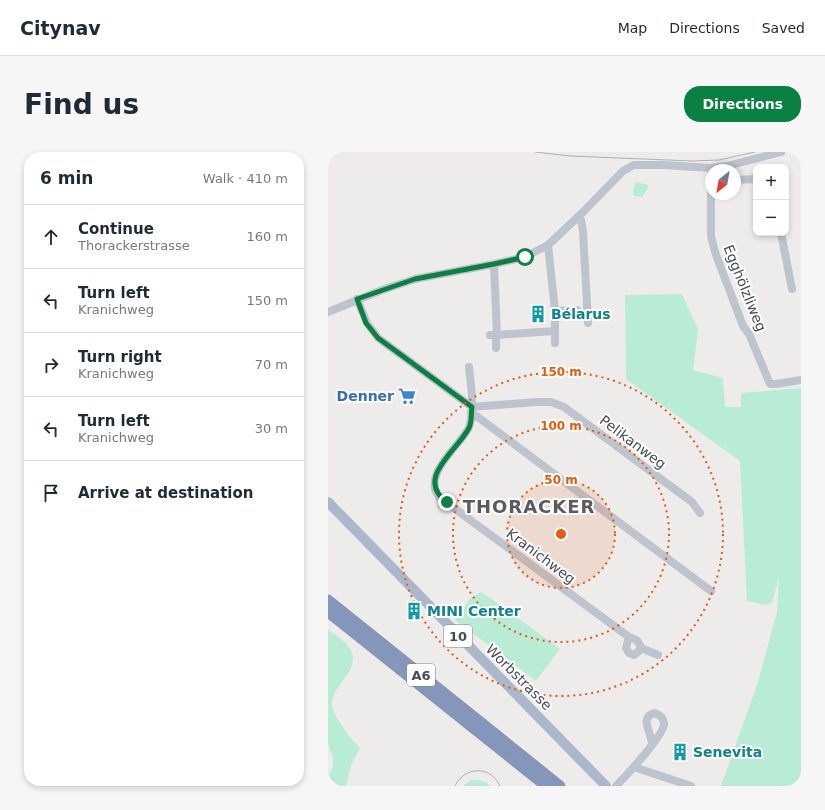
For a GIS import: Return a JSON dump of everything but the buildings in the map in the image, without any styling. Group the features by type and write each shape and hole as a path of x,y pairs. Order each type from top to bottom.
{"highway":[{"name":"A6","path":"328,600 560,786"},
{"name":"A6","path":"328,612 546,786"}],"main road":[{"name":"Worbstrasse","path":"328,502 606,786"}],"street":[{"path":"735,164 781,152"},
{"path":"328,312 357,299 415,279 525,257 548,245 628,167 634,165 663,165 705,168"},
{"path":"741,180 753,179"},
{"name":"Egghölzliweg","path":"711,200 710,228 713,245 743,326 749,334 768,381 772,385 801,380"},
{"path":"580,215 583,231 588,323"},
{"path":"782,236 792,290"},
{"path":"548,245 555,312 555,343"},
{"path":"494,264 494,335 496,338 496,348"},
{"path":"357,299 366,323 378,338 711,591"},
{"path":"555,312 577,310"},
{"path":"494,335 555,331"},
{"name":"Kranichweg","path":"469,367 472,396 472,410 469,428 435,475 434,485 437,493 443,500 629,637 639,642 641,648"},
{"name":"Pelikanweg","path":"472,410 536,402 551,402 564,407 692,502 700,513"},
{"path":"629,637 626,648 629,653 634,655 641,648 658,654"},
{"path":"616,786 634,767 652,744"},
{"path":"634,767 691,786"}],"green space":[{"path":"636,182 648,185 648,188 642,197 634,196 633,191"},
{"path":"682,294 698,329 693,370 723,378 725,407 741,407 741,393 801,388 801,786 721,786 757,685 777,612 779,577 772,603 765,605 747,601 740,461 626,379 625,295"},
{"path":"481,592 560,649 536,681 455,620 471,598"},
{"path":"328,629 348,646 352,653 353,660 348,672 333,697 332,704 339,721 347,734 360,748 351,765 346,786 328,786 328,776 333,767 333,757 328,744"},
{"path":"471,780 484,781 490,786 463,786"}],"tram line":[{"path":"535,152 570,156 692,161 719,160 755,152"},
{"path":"455,786 459,779 465,775 478,771 484,771 490,774 496,779 500,786"}],"place":[{"name":"Bélarus","path":"538,314"},
{"name":"Denner","path":"407,396"},
{"name":"MINI Center","path":"414,611"},
{"name":"Senevita","path":"680,752"}],"district":[{"name":"THORACKER","path":"529,506"}],"route":[{"path":"447,502 437,493 434,485 435,475 469,428 471,423 472,407 378,338 366,323 357,299 415,279 525,257"}]}
